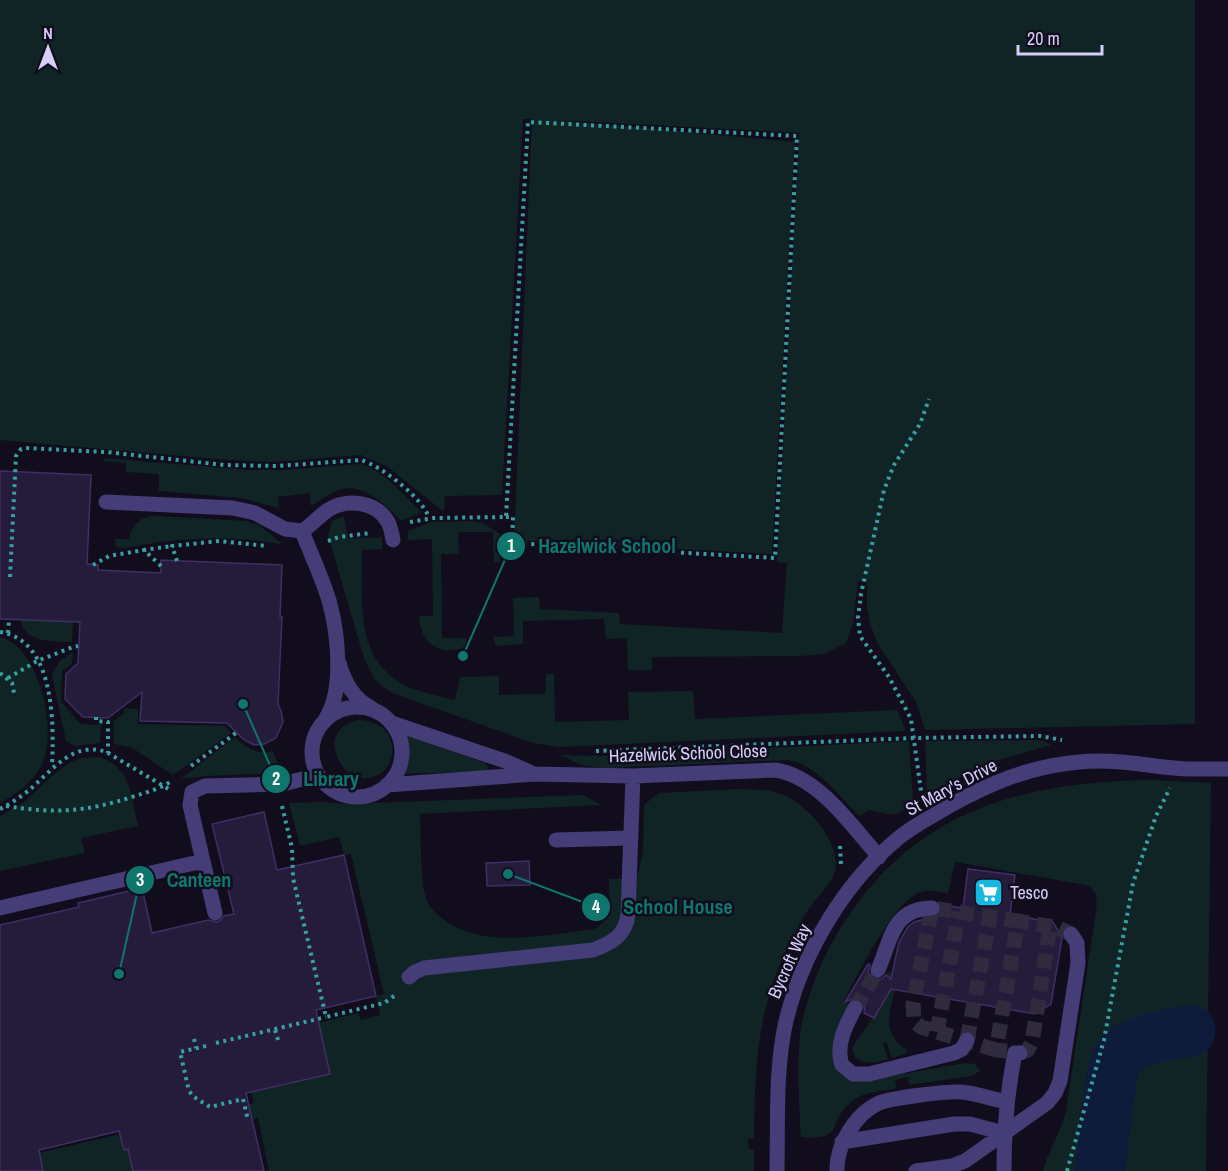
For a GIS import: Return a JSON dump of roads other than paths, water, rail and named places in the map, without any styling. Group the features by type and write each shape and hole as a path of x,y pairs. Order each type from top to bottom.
{"street":[{"path":"106,502 233,508 255,513 285,529 302,531 327,510 346,503 360,503 385,517 392,534"},
{"path":"302,531 330,606 336,648 347,683 363,704 385,716 392,723 400,739 401,758 396,775 387,785 372,794 350,796 333,790 318,775 312,758 312,745 316,732 326,718 334,700 336,648"},
{"path":"326,718 338,710 352,706 372,709"},
{"path":"392,723 505,761 535,774"},
{"name":"St Mary's Drive","path":"879,857 901,837 928,819 988,785 1025,772 1079,762 1112,761 1187,769 1228,769"},
{"name":"Hazelwick School Close","path":"387,785 535,774 633,776 759,770 789,772 806,782 830,802 879,857"},
{"path":"215,913 190,805 190,797 194,789 205,786 277,785 318,775"},
{"path":"409,977 424,969 593,950 620,936 627,925 633,776"},
{"path":"556,840 631,838"},
{"name":"Bycroft Way","path":"777,1171 778,1094 782,1046 792,997 811,954 831,918 851,888 879,857"},
{"path":"0,908 203,861"},
{"path":"878,970 899,920 912,911 932,908"},
{"path":"916,1171 945,1167 965,1161 1047,1103 1057,1088 1062,1070 1078,963 1077,943 1071,934"},
{"path":"855,1008 843,1033 840,1052 842,1065 853,1074 869,1074 936,1059 959,1051 966,1040"},
{"path":"1004,1171 1006,1102 1015,1053 1020,1053"},
{"path":"837,1171 837,1156 842,1142 870,1108 883,1102 958,1092 1006,1102"},
{"path":"842,1142 963,1124 978,1125 1004,1133"}],"waterway":[{"path":"1100,1171 1109,1093 1118,1057 1141,1042 1190,1031"}],"tunnel":[{"path":"996,1050 921,1027 914,1021 913,1004 932,908 1018,921"},
{"path":"937,1032 959,912"},
{"path":"967,1040 990,917"},
{"path":"1007,1051 996,1050 1018,921 1059,928 1071,934"},
{"path":"1020,1053 1028,1050 1032,1042 1050,927"},
{"path":"855,1008 878,970"}],"place":[{"name":"Hazelwick School","path":"463,656"},
{"name":"Library","path":"243,704"},
{"name":"School House","path":"508,874"},
{"name":"Tesco","path":"989,892"},
{"name":"Canteen","path":"119,974"}]}
